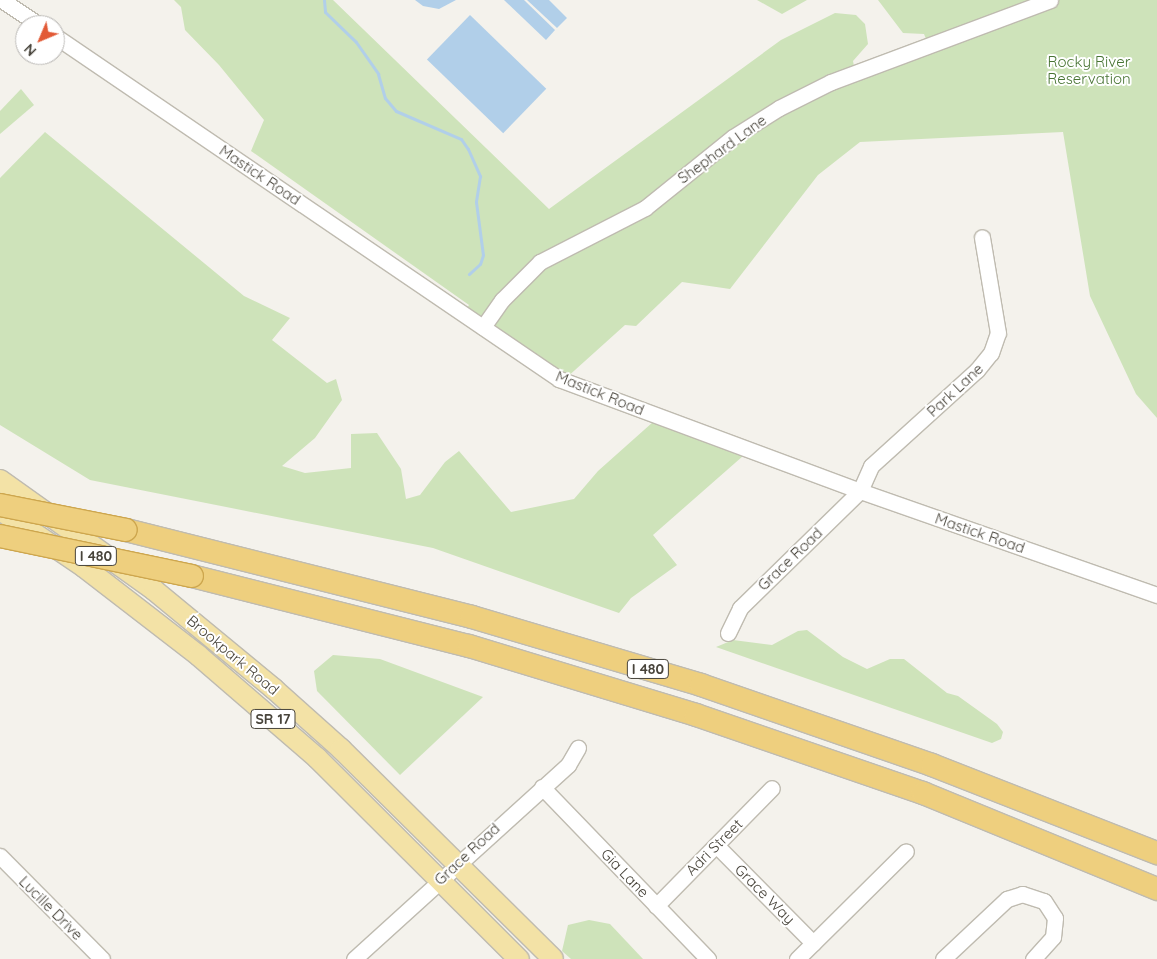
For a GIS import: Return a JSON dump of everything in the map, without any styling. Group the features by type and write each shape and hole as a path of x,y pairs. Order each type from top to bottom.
{"highway":[{"name":"I 480","path":"0,505 126,530 454,612 701,685 932,766 1157,853"},
{"name":"I 480","path":"0,536 192,576 469,646 696,715 923,792 1157,889"}],"main road":[{"name":"Brookpark Road","path":"0,480 206,630 341,749 553,959"},
{"name":"Brookpark Road","path":"0,510 84,567 199,656 317,758 519,959"}],"street":[{"path":"2,0 24,15"},
{"name":"Shephard Lane","path":"483,327 502,300 540,262 645,208 733,137 779,108 831,82 1050,0"},
{"name":"Mastick Road","path":"65,43 559,379 860,491 1157,595"},
{"name":"Park Lane","path":"860,491 870,466 977,370 991,353 998,333 982,236"},
{"name":"Grace Road","path":"728,633 740,608 860,491"},
{"name":"Grace Road","path":"354,959 457,862 568,765 578,748"},
{"name":"Gia Lane","path":"542,787 708,959"},
{"name":"Adri Street","path":"656,906 772,788"},
{"name":"Grace Way","path":"716,845 814,943"},
{"path":"797,959 906,851"},
{"name":"Lucille Drive","path":"0,856 102,959"},
{"path":"943,959 1007,899 1022,894 1044,901 1055,918 1056,928 1053,937 1033,959"}],"green space":[{"name":"Rocky River Reservation","path":"174,0 333,0 549,209 781,40 835,13 856,15 865,24 868,44 853,61 854,66 926,39 924,34 903,33 878,0 1157,0 1157,418 1136,394 1090,296 1063,132 860,142 818,175 730,289 682,282 636,326 625,325 565,379 465,311 469,305 251,151 264,120 219,65 185,30 181,7"},
{"path":"757,0 807,0 782,14"},
{"path":"21,89 34,105 0,134 0,111"},
{"path":"45,132 244,296 290,318 272,340 327,383 336,379 342,400 315,438 282,466 305,473 351,468 351,434 377,433 401,469 406,499 420,495 445,462 459,451 511,512 574,499 598,471 653,422 743,456 653,535 677,565 631,598 619,613 433,548 90,480 0,425 0,178"},
{"path":"807,630 843,657 867,669 890,659 904,659 947,693 958,696 997,724 1003,732 1001,739 992,743 716,647 733,640 772,645 798,631"},
{"path":"333,655 380,659 483,697 400,775 317,691 314,671"},
{"path":"589,920 610,924 643,959 571,959 562,951 568,925"}],"water":[{"path":"415,0 456,0 439,9 423,6"},
{"path":"504,0 524,0 555,30 546,40"},
{"path":"527,0 549,0 567,18 557,28"},
{"path":"470,15 546,89 503,133 427,60"}],"waterway":[{"path":"324,0 325,12 356,42 378,74 385,98 396,111 461,139 468,149 480,176 476,202 483,255 480,264 469,274"}]}
